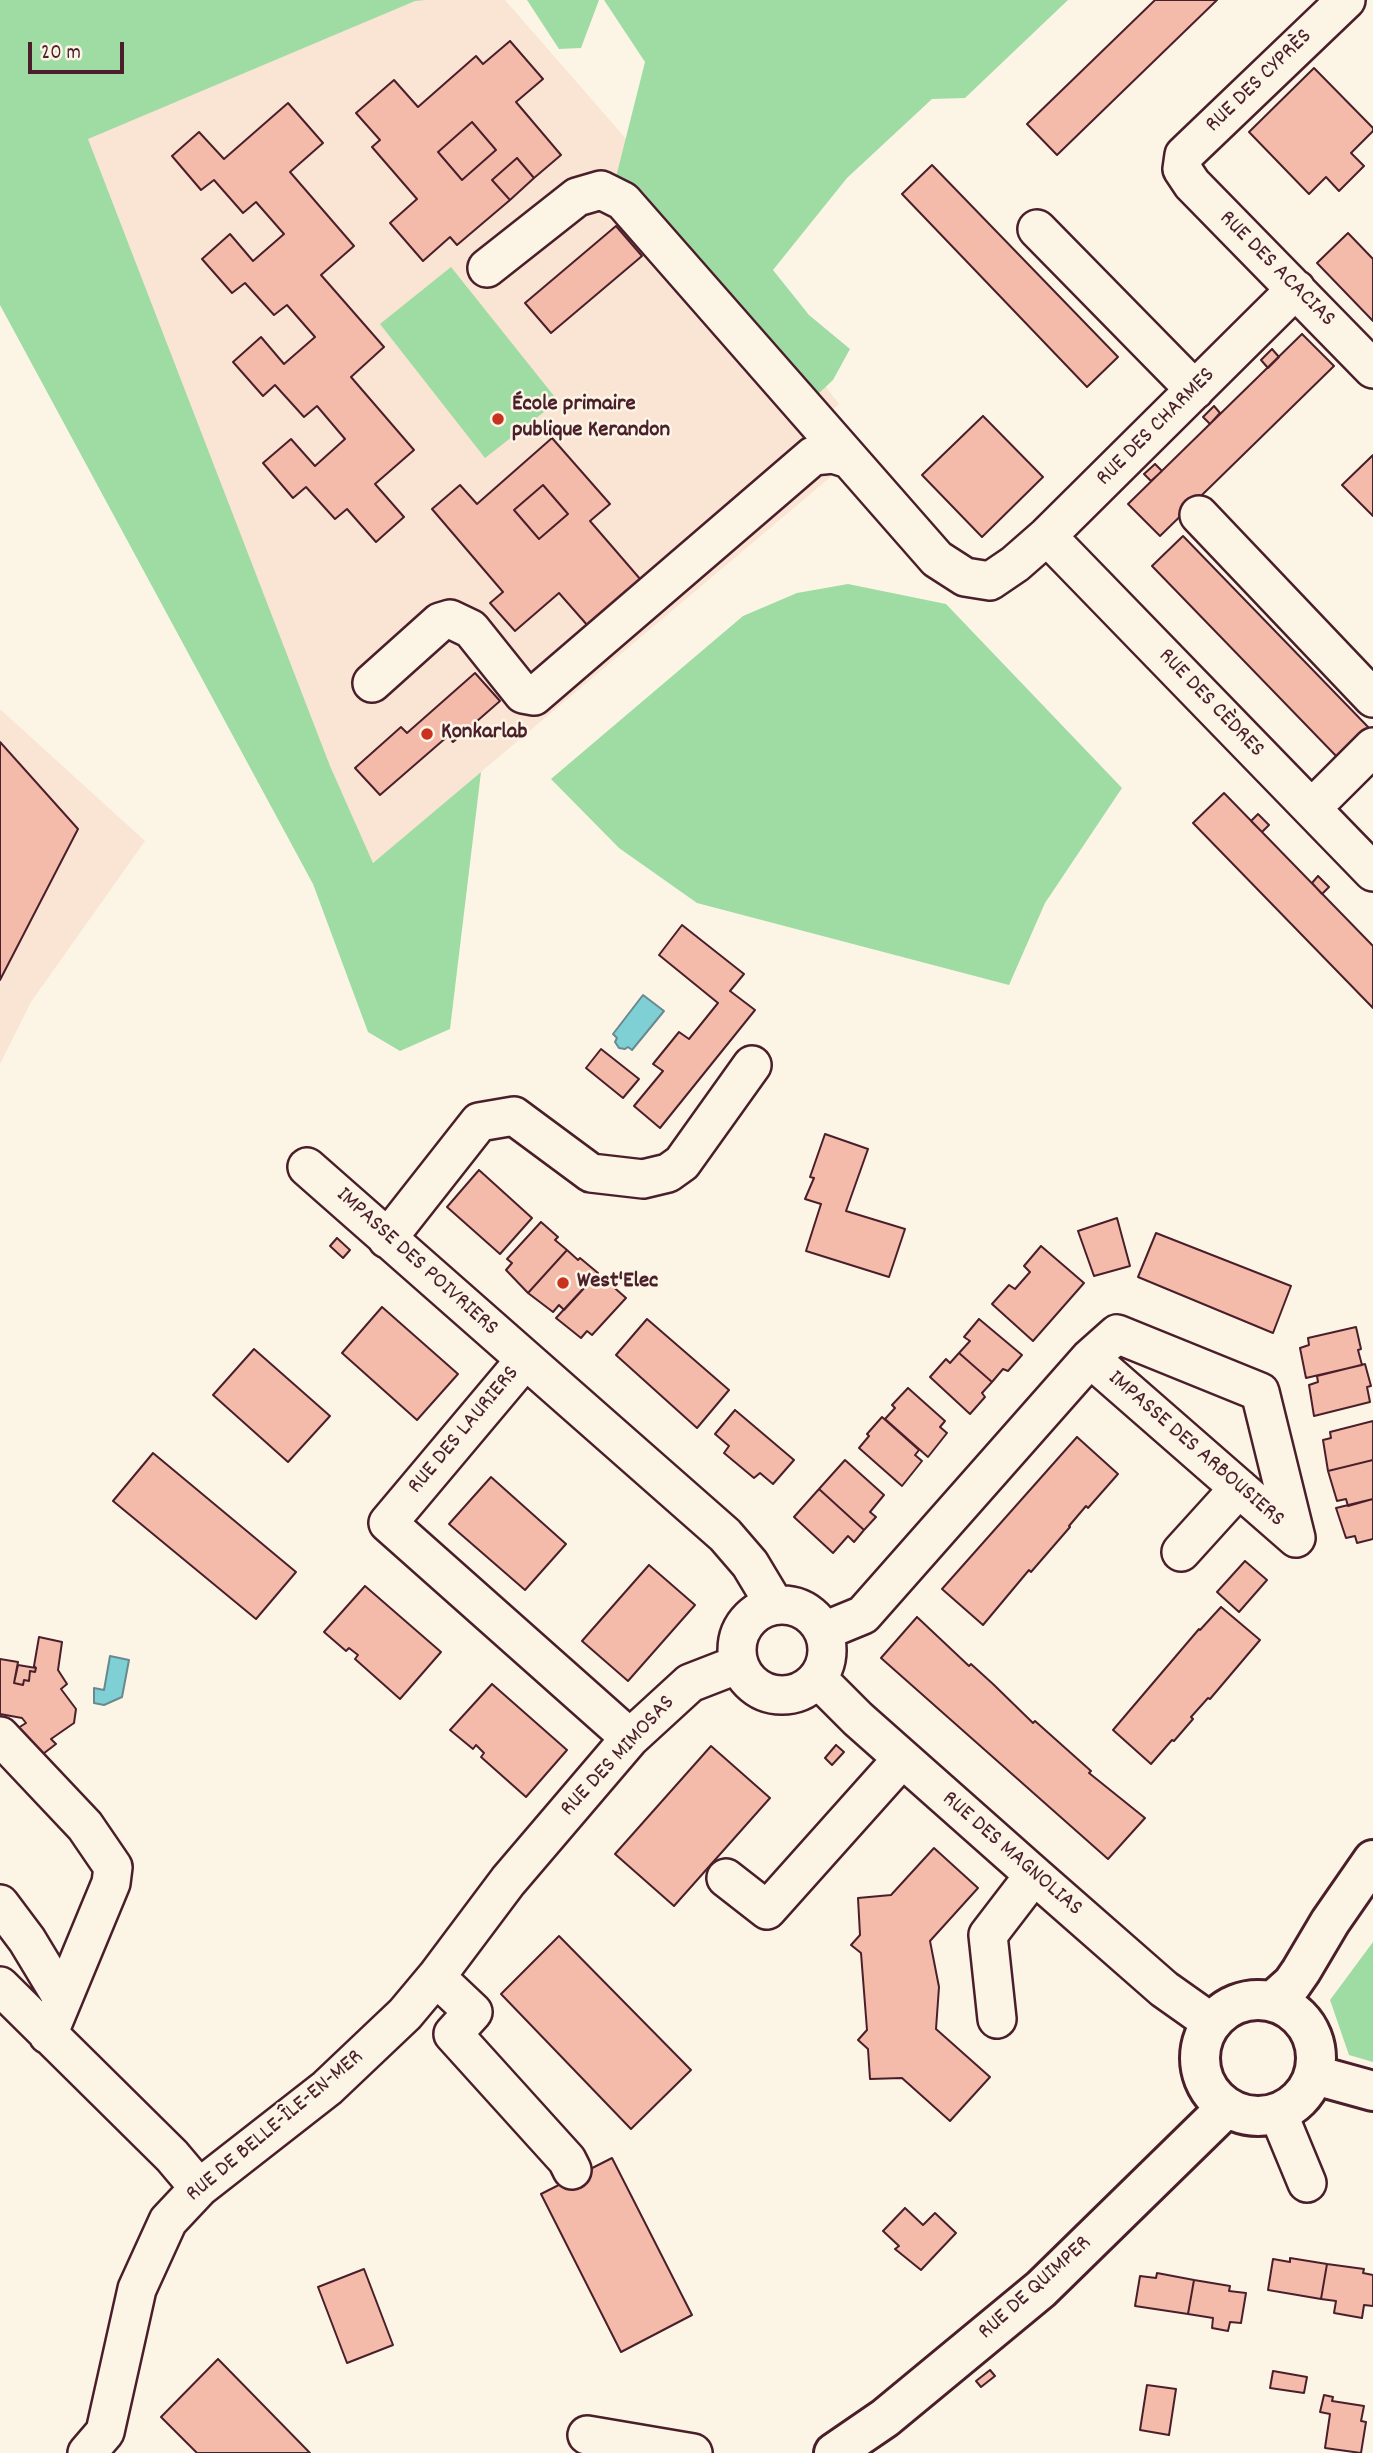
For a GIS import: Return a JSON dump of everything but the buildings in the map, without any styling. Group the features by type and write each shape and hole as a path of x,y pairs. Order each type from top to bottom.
{"main road":[{"path":"1273,2001 1292,1984 1373,1860"},
{"path":"1304,2022 1308,1996 1351,1916 1373,1884"},
{"path":"1252,2000 1273,2001 1291,2009 1304,2022 1314,2038 1317,2056 1315,2075 1306,2092 1292,2106 1278,2113 1255,2117 1225,2109 1211,2093 1201,2069 1200,2050 1206,2031 1212,2023 1233,2005 1252,2000"},
{"path":"1315,2075 1373,2091"},
{"name":"RUE DE QUIMPER","path":"834,2453 885,2418 1041,2289 1225,2109"}],"street":[{"name":"RUE DES CYPRÈS","path":"1182,169 1184,155 1346,0"},
{"name":"RUE DES ACACIAS","path":"1182,169 1192,184 1373,369"},
{"name":"RUE DES CHARMES","path":"487,268 578,197 601,190 624,201 937,559 965,578 990,581 1015,564 1047,536 1296,289"},
{"path":"1037,229 1195,390"},
{"path":"372,683 440,622 450,619 471,629 523,694 534,696 813,456 833,454 849,459"},
{"path":"1199,515 1373,698"},
{"name":"RUE DES CÈDRES","path":"1047,536 1373,872"},
{"path":"1311,808 1373,747"},
{"path":"387,1239 479,1122 514,1116 591,1173 643,1180 668,1173 682,1163 752,1065"},
{"name":"IMPASSE DES POIVRIERS","path":"307,1167 525,1360"},
{"name":"IMPASSE DES ARBOUSIERS","path":"824,1631 863,1615 1090,1358 1117,1334 1261,1392 1296,1538 1090,1358"},
{"name":"RUE DES LAURIERS","path":"631,1738 388,1522 525,1360 725,1535 750,1564 774,1604"},
{"path":"1181,1552 1239,1488"},
{"path":"774,1604 803,1609 824,1631 827,1656 824,1668 807,1688 795,1694 767,1693 745,1676 739,1664 736,1648 739,1633 747,1620 759,1610 774,1604"},
{"name":"RUE DES MIMOSAS","path":"543,1841 631,1738 690,1683 739,1664"},
{"name":"RUE DES MAGNOLIAS","path":"817,1678 902,1759 1164,1989 1212,2023"},
{"path":"0,1736 85,1826 113,1867 111,1883 48,2035"},
{"path":"726,1878 768,1910 902,1759"},
{"name":"RUE DE BELLE-ÎLE-EN-MER","path":"105,2446 136,2289 168,2221 199,2188 349,2069 405,2014 436,1978 508,1881 543,1841"},
{"path":"997,2019 988,1935 1034,1875"},
{"path":"0,1904 27,1940 62,1998"},
{"path":"436,1978 473,2012 453,2034 567,2160 572,2170"},
{"path":"0,1986 172,2156 199,2188"},
{"path":"1278,2113 1307,2183"},
{"path":"587,2435 693,2453"}],"shaded area":[{"name":"École primaire publique Kerandon","path":"328,0 505,0 710,235 839,404 807,434 840,469 373,863 45,135"},
{"path":"0,709 145,841 31,1002 0,1064"}],"green space":[{"path":"0,0 425,0 415,1 88,139 330,766 373,863 481,772 450,1029 400,1051 368,1032 313,884 0,305"},
{"path":"527,0 599,0 581,48 559,49"},
{"path":"604,0 1068,0 965,98 932,99 847,178 773,270 809,315 850,349 833,380 816,396 615,181 645,62"},
{"path":"451,267 558,401 485,458 380,324"},
{"path":"848,584 946,604 1122,788 1045,903 1009,985 697,903 619,848 551,779 743,616 797,593"},
{"path":"1373,1942 1373,2062 1349,2055 1330,2000"}],"water":[{"path":"643,995 664,1011 632,1050 628,1047 619,1048 615,1042 617,1038 613,1034"},
{"path":"110,1656 129,1660 122,1697 104,1705 94,1703 94,1688 104,1690"}],"place":[{"name":"École primaire publique Kerandon","path":"498,419"},
{"name":"Konkarlab","path":"427,734"},
{"name":"West'Elec","path":"563,1283"}]}
